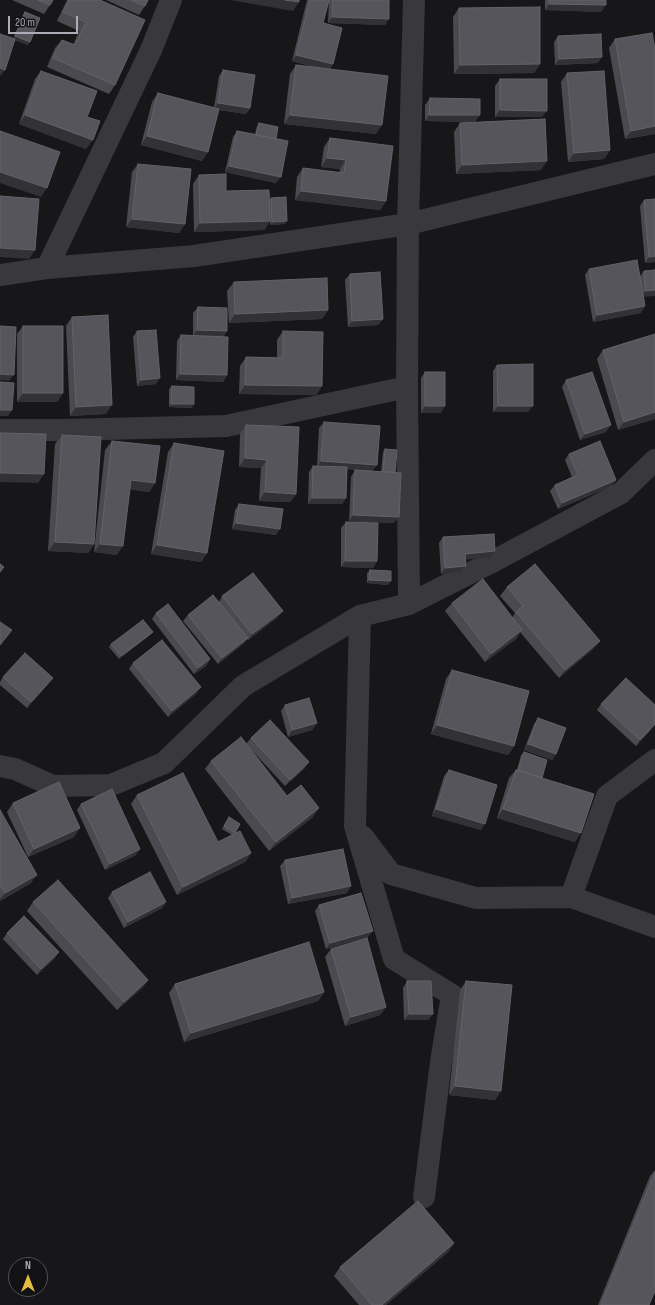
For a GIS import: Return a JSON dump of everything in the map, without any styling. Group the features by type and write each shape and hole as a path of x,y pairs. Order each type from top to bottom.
{"street":[{"path":"47,268 151,50 171,0"},
{"path":"409,604 407,387 408,224 414,0"},
{"path":"0,275 47,268 194,256 408,224 655,164"},
{"path":"0,430 226,426 407,387"},
{"path":"0,766 15,769 53,786 111,784 158,766 164,763 243,686 360,616 409,604 492,562 621,493 655,460"},
{"path":"360,616 355,826 394,958 452,995 441,1062 424,1197"},
{"path":"571,897 607,796 655,760"},
{"path":"355,826 392,874 476,898 571,897 655,927"}],"building":[{"path":"38,0 53,0 50,5"},
{"path":"69,0 100,0 145,20 115,85 53,58 62,40 75,45 86,22 63,12"},
{"path":"131,0 148,0 145,6"},
{"path":"285,0 299,0 299,2"},
{"path":"310,0 329,0 323,23 342,28 333,64 296,55"},
{"path":"333,0 389,0 389,19 332,17"},
{"path":"549,0 606,0 606,5 549,4"},
{"path":"540,7 540,64 460,65 459,8"},
{"path":"25,12 40,18 30,42 15,36"},
{"path":"652,33 655,49 655,126 631,131 615,39"},
{"path":"0,34 15,39 5,70 0,68"},
{"path":"601,34 602,57 559,59 558,36"},
{"path":"296,65 388,76 382,125 290,115"},
{"path":"223,70 255,75 250,108 218,103"},
{"path":"41,71 97,91 87,117 100,121 93,140 25,115"},
{"path":"604,71 610,150 574,153 567,73"},
{"path":"500,79 547,79 547,111 500,110"},
{"path":"158,93 219,109 208,152 147,136"},
{"path":"430,98 480,99 480,115 429,115"},
{"path":"545,119 547,161 462,165 460,123"},
{"path":"259,123 278,127 276,139 256,135"},
{"path":"0,131 60,152 47,188 0,172"},
{"path":"237,131 288,141 281,177 229,166"},
{"path":"330,138 393,146 386,201 301,191 303,168 344,173 346,160 327,158"},
{"path":"138,164 191,169 185,224 132,219"},
{"path":"226,174 226,191 269,190 270,221 200,223 199,175"},
{"path":"0,196 39,199 35,250 0,248"},
{"path":"286,197 287,221 272,222 271,198"},
{"path":"655,199 655,256 649,257 644,200"},
{"path":"637,260 645,306 597,315 589,269"},
{"path":"655,270 655,290 645,291 644,271"},
{"path":"380,272 383,319 352,321 350,274"},
{"path":"327,278 328,310 235,314 234,282"},
{"path":"198,307 227,308 227,331 197,330"},
{"path":"108,315 112,405 76,407 72,317"},
{"path":"0,326 16,327 14,375 0,374"},
{"path":"23,326 63,326 63,393 23,393"},
{"path":"156,330 160,378 141,380 137,331"},
{"path":"283,331 323,332 322,386 245,385 246,357 283,358"},
{"path":"655,334 655,412 624,422 603,350"},
{"path":"181,335 228,337 227,375 180,374"},
{"path":"533,364 533,406 498,406 497,365"},
{"path":"425,372 445,372 445,406 425,406"},
{"path":"592,372 611,425 585,434 566,380"},
{"path":"0,382 14,383 12,410 0,410"},
{"path":"172,386 194,387 194,404 171,404"},
{"path":"324,422 380,426 377,465 321,461"},
{"path":"246,425 299,427 296,494 265,492 267,460 245,458"},
{"path":"0,433 46,434 44,474 0,473"},
{"path":"62,435 101,437 94,544 55,542"},
{"path":"112,441 160,446 155,483 131,480 123,546 100,544"},
{"path":"600,441 616,480 562,503 555,485 578,475 569,454"},
{"path":"174,443 224,451 207,553 157,545"},
{"path":"385,449 397,450 395,472 383,472"},
{"path":"313,466 347,467 346,498 312,498"},
{"path":"355,470 401,473 399,517 353,515"},
{"path":"239,504 283,509 280,529 236,523"},
{"path":"346,522 378,523 377,561 345,561"},
{"path":"494,534 495,551 465,554 466,566 445,568 443,537"},
{"path":"0,564 4,567 0,572"},
{"path":"535,564 600,641 565,670 516,612 523,606 507,587"},
{"path":"370,570 391,571 391,581 369,580"},
{"path":"253,573 283,611 252,634 222,596"},
{"path":"483,579 522,630 491,654 452,603"},
{"path":"213,595 248,638 222,658 188,615"},
{"path":"168,604 210,659 198,668 156,613"},
{"path":"143,620 153,632 121,656 111,644"},
{"path":"0,622 12,630 0,645"},
{"path":"162,640 201,687 172,711 133,663"},
{"path":"25,653 53,678 31,702 3,677"},
{"path":"452,670 529,691 514,746 437,725"},
{"path":"626,678 655,705 655,724 640,740 601,704"},
{"path":"309,698 317,723 292,730 285,705"},
{"path":"538,718 566,728 556,754 528,744"},
{"path":"270,720 309,762 290,780 251,738"},
{"path":"241,737 287,796 301,785 319,808 276,842 211,761"},
{"path":"524,752 547,760 542,778 518,770"},
{"path":"449,770 497,785 485,824 436,809"},
{"path":"516,770 594,794 581,833 503,809"},
{"path":"183,773 218,842 240,831 251,853 183,887 137,795"},
{"path":"59,782 80,828 34,849 13,803"},
{"path":"112,789 140,849 110,864 81,804"},
{"path":"0,810 37,875 5,893 0,885"},
{"path":"229,817 240,824 235,833 224,826"},
{"path":"343,849 351,886 292,898 285,860"},
{"path":"150,872 166,902 128,922 112,892"},
{"path":"58,880 148,980 124,1002 33,902"},
{"path":"361,893 373,931 330,943 319,905"},
{"path":"24,916 59,952 41,969 7,933"},
{"path":"367,938 386,1007 351,1017 331,949"},
{"path":"309,942 324,992 191,1033 175,984"},
{"path":"407,981 431,981 433,1014 409,1014"},
{"path":"466,981 512,985 501,1091 455,1086"},
{"path":"655,1172 655,1291 649,1305 601,1305"},
{"path":"418,1201 454,1243 382,1305 372,1305 340,1267"}]}
